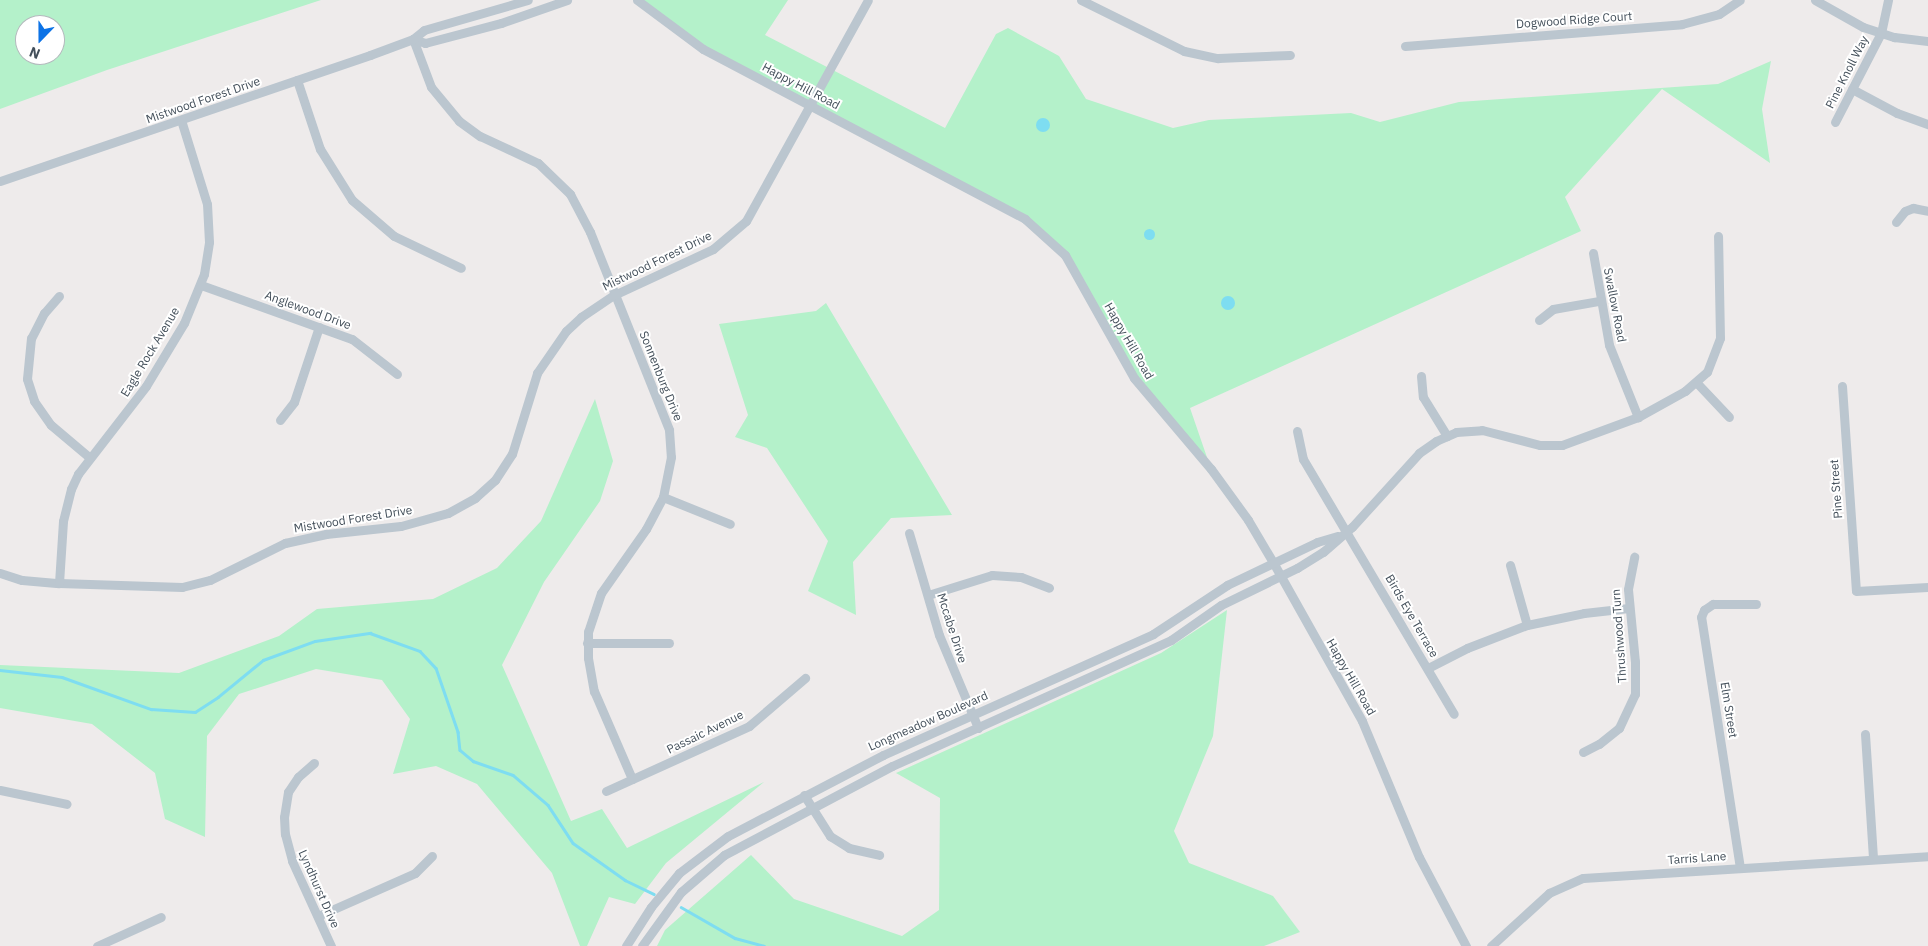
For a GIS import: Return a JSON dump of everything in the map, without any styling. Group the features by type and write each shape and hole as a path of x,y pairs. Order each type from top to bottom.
{"street":[{"name":"Mistwood Forest Drive","path":"0,181 413,39 424,30 528,0"},
{"name":"Mistwood Forest Drive","path":"413,39 425,43 501,23 568,0"},
{"name":"Happy Hill Road","path":"637,0 704,48 1025,219 1053,242 1071,264 1134,378 1222,484 1274,564 1362,721 1419,857 1466,946"},
{"name":"Mistwood Forest Drive","path":"0,573 22,580 59,583 159,587 190,585 224,574 285,543 326,534 401,526 462,507 486,488 512,454 531,387 553,347 581,316 614,295 713,249 736,232 756,208 868,0"},
{"path":"1081,0 1149,36 1191,52 1244,59 1290,55"},
{"name":"Dogwood Ridge Court","path":"1405,46 1682,24 1712,16 1740,0"},
{"path":"1815,0 1844,19 1880,33 1928,41"},
{"name":"Pine Knoll Way","path":"1835,122 1880,33 1888,0"},
{"name":"Sonnenburg Drive","path":"413,39 431,87 458,121 480,136 523,154 562,184 579,209 669,430 671,457 663,497 646,530 601,593 592,616 587,643 594,691 632,779"},
{"path":"297,80 320,149 352,200 394,236 461,268"},
{"path":"1852,89 1896,113 1928,124"},
{"name":"Eagle Rock Avenue","path":"59,583 67,503 78,474 146,386 184,323 201,285 209,242 207,204 181,120"},
{"path":"1896,222 1906,211 1913,208 1928,210"},
{"path":"642,946 672,903 709,866 811,807 1171,640 1221,605 1281,576 1323,552 1344,533 1419,453 1447,436 1482,430 1540,445 1562,445 1638,417 1696,382 1711,364 1720,338 1718,236"},
{"name":"Swallow Road","path":"1593,253 1599,301 1609,345 1638,417"},
{"name":"Anglewood Drive","path":"201,285 319,327 366,347 397,374"},
{"path":"59,296 44,313 31,338 27,379 34,401 51,425 90,458"},
{"path":"1539,320 1553,309 1599,301"},
{"path":"280,420 294,402 319,327"},
{"path":"1421,376 1424,396 1447,436"},
{"path":"1696,382 1729,417"},
{"name":"Pine Street","path":"1842,386 1856,591 1928,587"},
{"name":"Birds Eye Terrace","path":"1297,431 1303,459 1344,533 1428,668 1454,714"},
{"path":"663,497 730,524"},
{"name":"Mccabe Drive","path":"909,533 939,635 978,728"},
{"name":"Longmeadow Boulevard","path":"626,946 655,901 690,863 728,836 804,795 972,715 1153,634 1227,585 1317,542 1344,533"},
{"name":"Thrushwood Turn","path":"1583,752 1599,744 1618,728 1632,701 1635,662 1628,580 1634,557"},
{"path":"1510,564 1527,625"},
{"path":"928,596 992,575 1021,577 1049,588"},
{"name":"Elm Street","path":"1740,868 1701,617 1704,610 1713,604 1756,604"},
{"path":"1428,668 1467,648 1527,625 1584,613 1629,608"},
{"path":"587,643 669,643"},
{"name":"Passaic Avenue","path":"606,791 749,726 805,678"},
{"path":"1865,734 1873,859"},
{"name":"Lyndhurst Drive","path":"314,763 292,784 284,817 292,861 331,946"},
{"path":"0,790 67,804"},
{"path":"804,795 824,830 839,843 879,855"},
{"path":"318,916 415,873 432,856"},
{"name":"Tarris Lane","path":"1491,946 1549,893 1571,881 1928,856"},
{"path":"97,946 161,917"}],"green space":[{"path":"0,0 321,0 107,70 0,109"},
{"path":"637,0 788,0 765,35 945,128 996,34 1008,28 1059,56 1086,99 1173,128 1209,120 1351,113 1380,122 1459,102 1718,84 1771,61 1762,109 1770,163 1662,89 1565,197 1581,231 1190,408 1211,469 1153,404 1071,264 1040,230 735,66"},
{"path":"826,303 952,515 891,518 853,562 856,615 808,591 828,541 767,448 735,437 748,415 719,324 816,311"},
{"path":"595,399 613,461 600,501 544,582 502,665 571,821 602,809 627,848 764,782 666,863 635,904 609,897 587,946 580,946 552,873 477,784 436,766 393,774 410,719 382,680 316,669 239,694 207,736 205,837 165,819 155,773 92,724 0,708 0,665 179,673 279,636 317,609 433,599 497,568 541,521"},
{"path":"1227,610 1213,736 1174,831 1189,863 1273,896 1300,932 1264,946 657,946 665,930 751,855 794,899 902,936 939,910 940,798 896,773 1161,653"}],"water":[{"path":"1043,118 1048,120 1050,125 1048,130 1043,132 1038,130 1036,125 1038,120"},
{"path":"1149,228 1155,234 1149,240 1143,234"},
{"path":"1225,296 1231,296 1235,303 1231,310 1225,310 1221,306 1221,300"}],"waterway":[{"path":"0,670 62,677 151,709 195,712 218,697 263,660 315,641 370,633 420,651 436,668 458,732 460,750 473,761 513,775 548,805 573,843 625,880 654,894"},
{"path":"681,907 735,938 764,946"}]}
